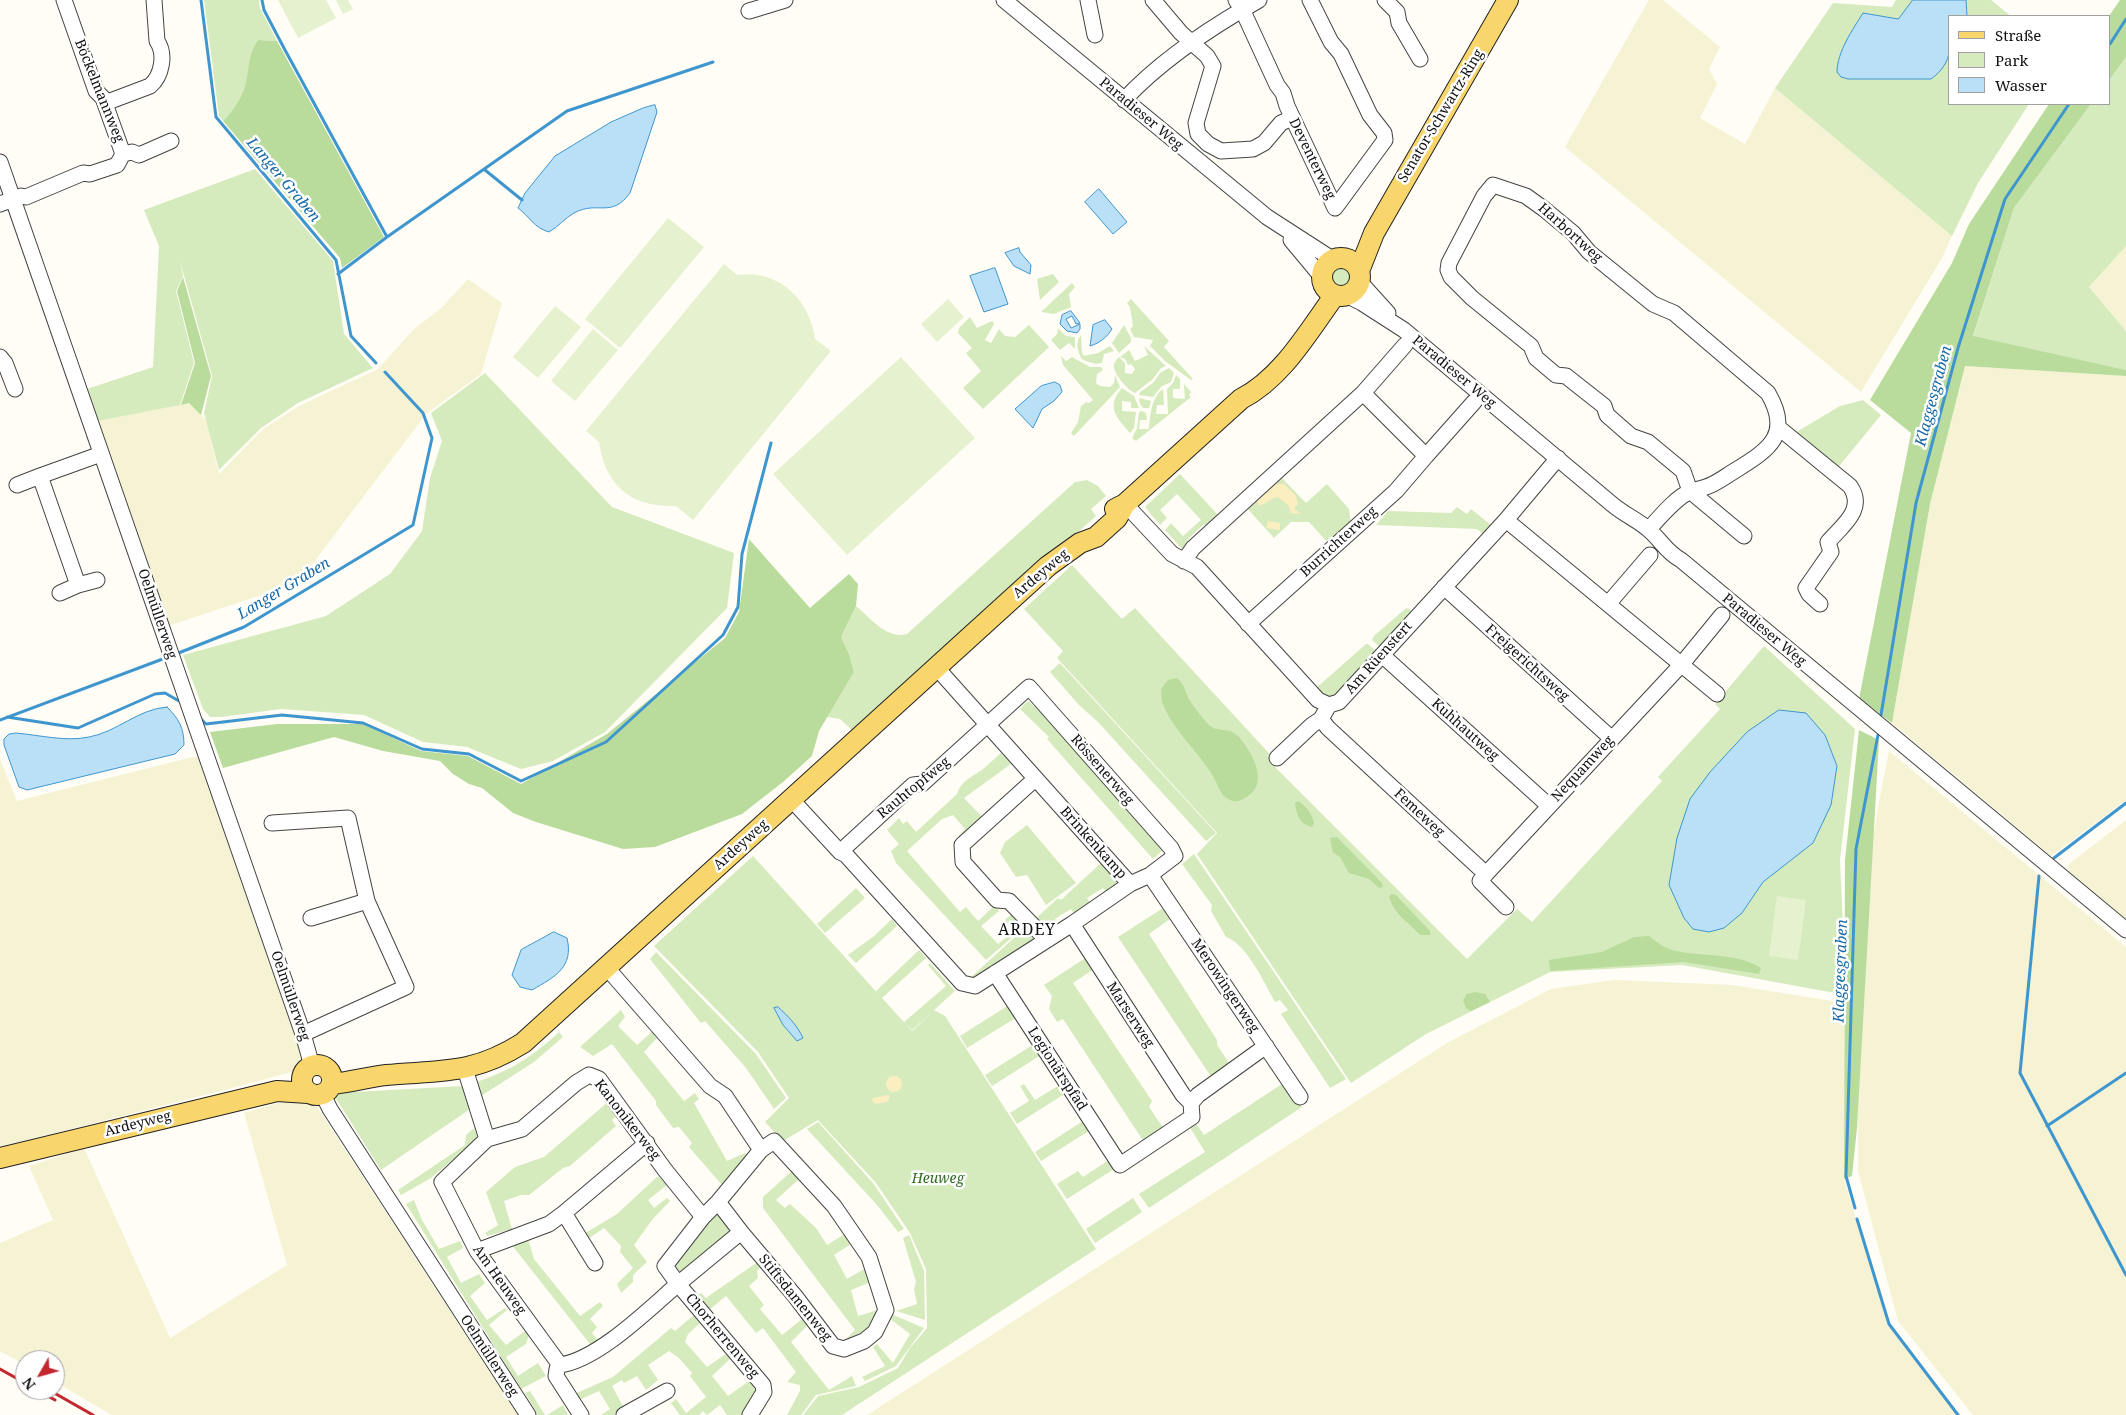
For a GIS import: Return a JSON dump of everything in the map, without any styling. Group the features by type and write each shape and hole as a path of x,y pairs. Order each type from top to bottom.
{"main road":[{"name":"Senator-Schwartz-Ring","path":"1340,278 1374,233 1508,0"},
{"name":"Ardeyweg","path":"0,1158 318,1081 465,1069 488,1062 523,1043 608,968 1048,566 1080,543 1096,536 1118,518 1125,504 1241,399 1255,392 1275,374 1340,278"}],"street":[{"name":"Böckelmannweg","path":"64,0 96,91 103,98 123,154"},
{"path":"105,104 150,86 158,75 161,59 160,46 157,41 154,0"},
{"path":"749,11 785,0"},
{"name":"Paradieser Weg","path":"1004,0 1340,278 1362,303 1404,338 1558,458 1624,515 1634,518 1649,529 1659,538 1664,549 1681,560 2126,930"},
{"path":"1088,0 1095,35"},
{"path":"1153,0 1192,43 1207,56 1213,66 1196,123 1198,134 1208,144 1221,151 1253,149 1264,142 1281,124 1292,118"},
{"path":"1124,100 1239,5 1259,0"},
{"name":"Deventerweg","path":"1239,5 1277,85 1283,93 1292,118 1335,208 1385,140 1384,133 1370,115 1341,54 1331,42 1310,0"},
{"path":"1385,0 1396,12 1400,24 1420,59"},
{"name":"Böckelmannweg","path":"6,202 33,194 83,173 90,174 117,164 123,154 132,152 139,155 171,141"},
{"name":"Oelmüllerweg","path":"0,162 6,202 102,454 318,1081 330,1109 528,1415"},
{"name":"Harbortweg","path":"1744,536 1690,491 1683,471 1648,442 1631,436 1607,416 1604,406 1566,376 1556,375 1536,358 1530,346 1472,298 1451,277 1448,270 1449,263 1484,196 1493,185 1526,196 1544,209 1573,233 1589,252 1653,304 1674,313 1768,393 1779,416 1779,428"},
{"path":"1184,561 1193,548 1363,393 1404,338"},
{"path":"0,357 5,363 15,389"},
{"path":"1363,393 1426,456"},
{"name":"Burrichterweg","path":"1248,624 1396,491 1474,402"},
{"path":"1649,529 1670,507 1690,491 1712,485 1758,457 1770,445 1779,428 1850,486 1856,494 1854,512 1828,542 1831,552 1806,588 1809,594 1820,604"},
{"path":"16,485 102,454"},
{"name":"Am Rüenstert","path":"1329,705 1339,702 1506,520 1558,458"},
{"path":"40,476 78,585"},
{"path":"1125,504 1172,554 1196,567 1318,700 1329,705 1320,719 1277,758"},
{"path":"1506,520 1717,694"},
{"path":"1608,604 1650,555"},
{"path":"60,593 78,585 97,580"},
{"name":"Freigerichtsweg","path":"1444,587 1611,738"},
{"name":"Nequamweg","path":"1486,874 1548,805 1681,665 1722,615"},
{"name":"Kuhhautweg","path":"1382,655 1548,805"},
{"name":"Brinkenkamp","path":"791,799 840,852 846,855 962,983 975,986 1072,924 1130,884 936,667"},
{"name":"Rössenerweg","path":"987,724 1029,687 1171,848 1175,856 1150,875 1130,884"},
{"name":"Femeweg","path":"1320,719 1486,874"},
{"name":"Rauhtopfweg","path":"840,852 913,785 922,784 987,724"},
{"path":"1035,779 962,845 963,862 997,900 1009,901 1047,940"},
{"path":"272,823 348,818 367,901 406,987 303,1034"},
{"path":"1486,874 1480,881 1506,906"},
{"name":"Merowingerweg","path":"1150,875 1300,1097"},
{"path":"311,918 367,901"},
{"name":"Marserweg","path":"1072,924 1183,1095 1191,1103"},
{"path":"608,968 710,1086 725,1096 761,1150 718,1202 703,1217 665,1266 678,1284"},
{"name":"Legionärspfad","path":"995,973 1120,1164 1192,1117 1191,1103"},
{"path":"1191,1103 1198,1095 1266,1046"},
{"path":"465,1069 487,1139"},
{"name":"Kanonikerweg","path":"487,1139 522,1129 589,1074 599,1079 665,1170 703,1217"},
{"name":"Am Heuweg","path":"487,1139 442,1182 477,1251 560,1365"},
{"name":"Stiftsdamenweg","path":"741,1232 795,1296 833,1346 844,1349 864,1341 875,1332 886,1310 869,1256 834,1206 774,1140 761,1150"},
{"path":"477,1251 549,1224 647,1143"},
{"path":"581,1415 556,1376 557,1369 560,1365 567,1364 598,1350 741,1232 718,1202"},
{"path":"564,1213 594,1264"},
{"name":"Chorherrenweg","path":"678,1284 763,1385 764,1392 750,1415"},
{"path":"624,1415 667,1391"}],"shaded area":[{"path":"1649,0 1663,0 1720,47 1709,69 1717,84 1700,118 1745,144 1775,88 1952,236 1942,258 1861,392 1565,147"},
{"path":"2126,246 2126,331 2089,287"},
{"path":"468,279 502,303 481,374 426,414 298,583 168,626 98,421 189,403 206,420 219,474 263,429 299,406 378,369 414,329 441,308"},
{"path":"1965,366 2126,376 2126,800 2051,856 1892,723 1930,504"},
{"path":"1889,751 2126,947 2126,1415 1973,1415 1898,1321 1858,1171 1858,1106 1866,883"},
{"path":"193,757 203,757 289,1003 302,1056 301,1065 295,1071 240,1086 0,1147 0,759 17,801"},
{"path":"2126,820 2126,919 2068,871 2069,864"},
{"path":"1614,980 1733,985 1844,1003 1844,1179 1888,1325 1961,1415 867,1415 1447,1043 1551,989"},
{"path":"296,1098 317,1107 518,1415 112,1415 65,1388 65,1350 15,1350 15,1359 0,1351 0,1243 53,1220 29,1166 84,1148 170,1338 287,1265 244,1113"}],"green space":[{"path":"204,0 259,0 260,8 277,41 258,40 253,50 246,85 242,95 223,121 219,116"},
{"path":"278,0 326,0 336,18 298,38"},
{"path":"336,0 348,0 353,9 343,14"},
{"path":"1896,0 1991,0 2010,15 1948,15 1948,105 2028,105 1978,183 1952,236 1775,88 1833,3 1892,7"},
{"path":"2120,0 2126,0 2126,57 2111,78 2111,15"},
{"path":"258,40 277,41 384,237 342,268 340,258 223,121 240,99 246,83 251,55"},
{"path":"2126,57 2126,246 2089,287 2126,331 2126,370 1973,337 2014,208 2090,105 2111,105 2111,78"},
{"path":"2048,105 2090,105 2014,208 1973,336 2126,370 2126,376 1965,366 1930,504 1892,723 1859,699 1911,433 1870,400 1952,263 1969,224"},
{"path":"255,169 333,261 344,334 373,368 298,403 261,428 219,470 204,413 212,376 180,261 183,276 176,291 194,363 180,405 98,421 87,389 153,367 159,246 144,210"},
{"path":"668,218 704,247 620,348 585,319"},
{"path":"724,264 737,275 752,274 766,277 778,282 789,290 806,311 815,339 831,351 693,520 676,506 660,506 646,503 623,491 607,471 599,442 586,431"},
{"path":"1341,268 1348,271 1351,278 1348,285 1341,288 1334,285 1331,278 1334,271"},
{"path":"1053,274 1059,282 1040,300 1037,279"},
{"path":"183,277 211,376 201,415 189,403 181,405 195,363 177,291"},
{"path":"1072,283 1075,287 1069,294 1071,307 1054,314 1041,312"},
{"path":"948,299 964,317 937,342 921,324"},
{"path":"1131,299 1169,341 1164,347 1193,379 1191,380 1165,361 1150,346 1153,340 1134,337 1130,329 1133,326 1130,307 1127,303"},
{"path":"555,306 581,327 538,378 513,357"},
{"path":"970,317 977,328 992,321 994,324 985,340 991,343 999,329 1005,336 1015,337 1029,325 1049,347 983,409 963,388 981,371 966,353 972,348 958,333 959,328"},
{"path":"1124,325 1131,338 1131,342 1119,353 1112,343"},
{"path":"1058,328 1066,336 1075,337 1075,349 1069,343 1060,350 1051,340 1057,334"},
{"path":"593,329 618,350 575,401 551,381"},
{"path":"1081,335 1082,353 1084,356 1098,353 1110,346 1114,351 1104,354 1102,363 1096,364 1083,360 1079,354 1078,347 1078,340"},
{"path":"1144,346 1166,366 1161,368 1153,379 1135,393 1121,380 1115,371 1114,364 1119,357 1125,363 1125,373 1132,374 1135,369 1131,364 1128,365 1125,359 1120,357 1129,350 1135,361 1148,355"},
{"path":"1061,356 1066,361 1072,357 1090,367 1101,367 1103,370 1097,374 1096,383 1100,386 1110,387 1114,383 1115,375 1120,387 1074,436 1071,433 1078,422 1081,406 1093,400 1063,365"},
{"path":"901,357 975,438 847,555 773,474"},
{"path":"1169,368 1174,373 1171,382 1162,386 1153,397 1139,395 1140,392 1153,383 1160,373"},
{"path":"485,373 612,507 734,553 727,608 605,732 553,761 521,769 467,747 423,742 364,715 281,709 210,717 203,709 183,655 326,616 390,574 422,531 430,478 442,441 431,413"},
{"path":"1176,375 1180,379 1180,389 1173,389 1173,398 1185,399 1184,384 1191,392 1189,395 1191,397 1136,441 1132,438 1137,428 1139,412 1146,413 1147,420 1140,420 1139,429 1149,429 1154,402 1163,389 1164,405 1157,405 1156,414 1168,414 1167,389 1173,383"},
{"path":"1122,388 1134,396 1139,408 1131,408 1131,402 1122,401 1122,411 1136,412 1134,428 1130,433 1117,417 1114,407 1114,401"},
{"path":"1139,398 1151,401 1149,408 1143,408"},
{"path":"1863,400 1881,415 1836,470 1793,434 1840,406"},
{"path":"1180,474 1221,518 1209,529 1204,524 1187,540 1191,545 1183,550 1165,530 1171,523 1183,536 1201,520 1177,494 1160,510 1167,518 1160,525 1145,507"},
{"path":"1280,476 1306,503 1327,484 1349,509 1351,524 1329,544 1309,522 1291,522 1274,538 1246,507"},
{"path":"1087,480 1098,486 1106,496 1091,509 1096,516 854,732 840,719 827,717 854,672 849,654 841,637 856,606 886,631 900,635 907,634 1075,482"},
{"path":"1457,507 1467,514 1471,509 1491,525 1484,535 1477,529 1376,525 1388,511 1451,513"},
{"path":"749,539 810,608 849,574 858,584 856,606 841,637 849,654 854,672 819,731 812,756 783,782 742,814 655,847 623,849 513,813 482,788 469,784 453,774 440,761 383,751 334,737 223,768 210,732 277,724 363,724 421,751 468,756 521,784 607,734 725,638 739,612"},
{"path":"1072,565 1122,619 1135,608 1278,763 1275,767 1467,959 1517,909 1532,922 1662,781 1658,777 1720,709 1715,704 1764,646 1855,729 1840,860 1846,995 1682,965 1550,972 1426,1034 1351,1083 1197,854 1217,833 1057,658 1063,651 1024,609"},
{"path":"1408,608 1412,612 1380,647 1372,640 1374,636"},
{"path":"1366,644 1376,651 1332,699 1327,699 1315,689"},
{"path":"1060,663 1216,833 1206,841 1098,722 1079,705 1050,672"},
{"path":"1177,678 1180,680 1190,701 1209,725 1235,734 1249,751 1258,776 1254,790 1244,799 1233,801 1224,796 1207,767 1167,714 1162,702 1161,689 1168,680"},
{"path":"1028,701 1041,712 1165,848 1153,859 1047,739 1049,737 1020,709"},
{"path":"1859,730 1879,740 1857,1128 1852,1176 1844,1179 1845,860"},
{"path":"1001,753 1011,764 964,798 984,819 961,839 958,836 965,829 953,815 942,819 907,851 960,912 966,907 978,921 995,905 999,911 981,926 998,944 1014,931 1005,920 1013,913 1024,927 986,960 896,863 891,851 899,844 887,830 899,818 903,824 907,821 916,832 957,794 965,782"},
{"path":"1298,801 1311,814 1314,824 1312,827 1304,824 1299,818 1295,803"},
{"path":"1027,825 1076,883 1046,905 1027,875 1016,877 1000,853 1005,842"},
{"path":"1337,837 1382,883 1383,887 1379,888 1369,879 1349,873 1340,857 1333,852 1330,838"},
{"path":"1194,854 1346,1079 1330,1088 1281,1014 1288,1010 1280,1000 1275,1002 1248,955 1241,947 1226,937 1211,911 1212,905 1182,864"},
{"name":"Heuweg","path":"753,856 912,1031 932,1012 912,1030 904,1022 946,986 928,965 930,963 955,991 934,1010 945,1016 1096,1249 842,1415 803,1415 818,1396 859,1387 898,1368 910,1348 927,1328 926,1269 910,1233 876,1183 818,1120 783,1141 765,1122 789,1098 758,1052 654,946"},
{"path":"1102,862 1117,879 1116,887 1108,895 1103,888 1087,898 1092,905 1076,916 1071,909 1055,919 1059,926 1049,932 1034,920 1058,898 1061,900"},
{"path":"856,888 865,898 825,933 817,924"},
{"path":"1391,894 1396,895 1430,931 1430,935 1420,935 1402,918 1392,904 1389,897"},
{"path":"1777,896 1806,900 1798,960 1769,956"},
{"path":"1163,908 1170,919 1149,934 1217,1040 1217,1045 1231,1066 1212,1078 1118,937"},
{"path":"892,919 897,926 856,963 848,955 874,936"},
{"path":"1027,926 1033,934 1034,941 1027,947 1025,944 997,962 999,965 974,980 970,978"},
{"path":"1649,936 1669,949 1739,959 1761,968 1759,974 1684,962 1550,971 1549,960 1602,952 1634,937"},
{"path":"919,950 926,958 882,998 876,991"},
{"path":"656,952 756,1054 786,1098 774,1109 746,1068 705,1021 701,1023 650,959"},
{"path":"1087,957 1094,969 1073,983 1152,1101 1149,1107 1164,1129 1144,1142 1063,1019 1057,1022 1049,1009 1052,996 1044,985"},
{"path":"1475,992 1485,994 1490,1002 1471,1011 1466,1008 1463,1000 1467,994"},
{"path":"1009,1005 1017,1017 967,1048 960,1036"},
{"path":"621,1010 625,1017 618,1026 637,1045 652,1032 657,1038 644,1052 684,1101 695,1093 699,1099 694,1103 727,1161 745,1153 748,1156 723,1186 689,1147 692,1143 679,1127 673,1128 656,1105 656,1101 612,1044 593,1056 580,1047"},
{"path":"559,1032 563,1037 534,1062 481,1096 476,1082 500,1073 520,1062"},
{"path":"1034,1044 1041,1055 992,1086 985,1075"},
{"path":"1285,1082 1302,1107 1149,1208 1139,1194 1205,1152 1189,1126 1195,1122 1204,1135"},
{"path":"1024,1084 1035,1100 1061,1084 1066,1093 1017,1124 1010,1113 1029,1101 1020,1086"},
{"path":"462,1086 470,1109 381,1170 335,1097 337,1093"},
{"path":"609,1101 618,1114 612,1120 616,1126 570,1166 563,1168 529,1195 521,1195 504,1201 512,1229 487,1236 485,1233 498,1225 486,1192 515,1167 544,1157"},
{"path":"1083,1121 1089,1131 1041,1161 1035,1152"},
{"path":"818,1122 873,1183 904,1229 898,1232 878,1206 807,1129"},
{"path":"474,1128 477,1135 475,1141 431,1178 401,1195 398,1190 465,1145 466,1135"},
{"path":"1109,1160 1114,1169 1067,1199 1057,1184 1078,1171 1083,1177"},
{"path":"793,1170 799,1179 776,1200 785,1208 790,1204 816,1228 827,1245 845,1234 851,1244 834,1255 847,1279 866,1268 871,1282 851,1290 858,1316 878,1310 866,1330 845,1340 855,1330 763,1208 763,1197"},
{"path":"658,1176 667,1185 648,1200 654,1208 667,1198 670,1201 652,1220 634,1245 647,1262 633,1275 633,1282 621,1293 617,1284 633,1268 620,1252 621,1246 604,1228 585,1241 582,1235 617,1214"},
{"path":"1133,1198 1142,1212 1095,1243 1086,1229"},
{"path":"414,1200 422,1220 439,1249 460,1241 463,1248 447,1257 461,1283 479,1274 485,1283 470,1296 487,1320 505,1308 507,1310 489,1325 506,1345 525,1331 529,1335 526,1344 506,1357 518,1376 538,1363 546,1376 521,1389 406,1204"},
{"path":"720,1213 734,1230 680,1273 675,1267 677,1258 716,1214"},
{"path":"909,1235 924,1271 925,1320 896,1311 917,1304 914,1289 916,1282 903,1238"},
{"path":"528,1239 534,1259 580,1316 600,1302 603,1306 590,1319 597,1327 592,1333 598,1340 590,1344 511,1244"},
{"path":"759,1261 762,1265 757,1271 758,1278 749,1286 764,1305 760,1309 782,1335 802,1319 807,1326 791,1342 829,1390 852,1376 856,1386 816,1395 801,1415 787,1415 800,1391 800,1385 787,1382 796,1372 763,1328 756,1333 726,1296 709,1310 697,1296 701,1293 706,1298"},
{"path":"891,1314 924,1328 896,1366 865,1381 862,1377 885,1366 873,1347 877,1344 893,1363 910,1334 889,1318"},
{"path":"694,1315 700,1323 688,1334 685,1342 707,1367 727,1353 731,1358 712,1376 728,1396 749,1381 756,1391 742,1415 727,1415 720,1405 707,1415 703,1411 699,1415 680,1415 671,1403 676,1399 686,1413 706,1397 690,1376 692,1373 679,1358 669,1351 648,1365 658,1380 646,1390 637,1376 624,1383 622,1380 612,1386 625,1410 615,1415 601,1415 610,1409 599,1391 577,1401 572,1395 613,1377 671,1328 675,1331"},
{"path":"530,1391 545,1415 538,1415 525,1393"},
{"path":"563,1405 568,1415 547,1415"}],"sand":[{"path":"1276,484 1284,484 1296,496 1298,504 1294,508 1301,514 1291,513 1288,505 1278,497 1259,506 1257,500"},
{"path":"1268,521 1280,523 1280,530 1266,528"},
{"path":"894,1076 900,1078 902,1084 900,1090 894,1092 888,1090 886,1084 888,1078"},
{"path":"890,1096 887,1102 876,1104 872,1101 873,1098"}],"water":[{"path":"1913,0 1966,0 1967,15 1948,15 1948,58 1944,66 1931,79 1848,79 1841,77 1837,72 1840,57 1846,41 1863,13 1898,19"},
{"path":"655,105 657,112 630,193 623,201 610,207 583,209 568,217 549,232 536,225 518,208 525,193 555,156 611,122 643,108"},
{"path":"1099,189 1127,222 1113,234 1085,202"},
{"path":"1019,248 1031,265 1030,274 1014,266 1005,253"},
{"path":"995,268 1008,304 984,312 970,276"},
{"path":"1071,311 1080,323 1076,324 1072,316 1066,319 1071,328 1080,324 1080,329 1077,333 1067,331 1060,324 1062,315"},
{"path":"1105,320 1112,329 1103,339 1090,346 1093,325"},
{"path":"1055,382 1060,385 1062,392 1054,401 1042,409 1033,428 1015,409 1041,386"},
{"path":"167,707 178,720 183,734 184,745 175,754 27,790 19,787 4,745 4,739 9,734 16,733 62,738 89,737 147,712"},
{"path":"1779,710 1806,713 1825,735 1837,766 1831,805 1813,843 1763,882 1742,913 1724,928 1709,932 1693,929 1684,918 1669,885 1677,838 1690,799 1710,772 1747,732"},
{"path":"554,932 567,938 568,957 565,964 555,975 532,990 520,987 512,975 521,950"},
{"path":"778,1007 792,1021 803,1038 797,1041 783,1025 774,1008"}],"waterway":[{"name":"Langer Graben","path":"201,0 216,117 336,260 351,336 376,363"},
{"path":"262,0 264,10 285,50 387,237"},
{"name":"Klaggesgraben","path":"2111,42 2126,19"},
{"path":"338,274 387,237 567,111 713,62"},
{"name":"Klaggesgraben","path":"1881,715 1916,503 1958,348 2005,199 2068,105"},
{"path":"485,170 522,200"},
{"name":"Langer Graben","path":"176,654 244,627 413,525 432,438 423,413 385,372"},
{"path":"200,718 206,724 282,715 363,723 422,749 469,754 521,781 606,742 723,635 738,607 742,554 771,443"},
{"name":"Langer Graben","path":"0,720 168,657"},
{"path":"7,717 78,728 155,694 165,693 179,701"},
{"name":"Klaggesgraben","path":"1855,1208 1846,1176 1856,849 1878,735"},
{"path":"2054,858 2126,803"},
{"path":"2039,876 2020,1073 2126,1275"},
{"path":"2047,1126 2126,1073"},
{"name":"Klaggesgraben","path":"1857,1219 1889,1324 1958,1415"}],"railway":[{"path":"0,1369 15,1377"},
{"path":"65,1399 93,1415"}],"district":[{"name":"ARDEY","path":"1027,930"}]}
